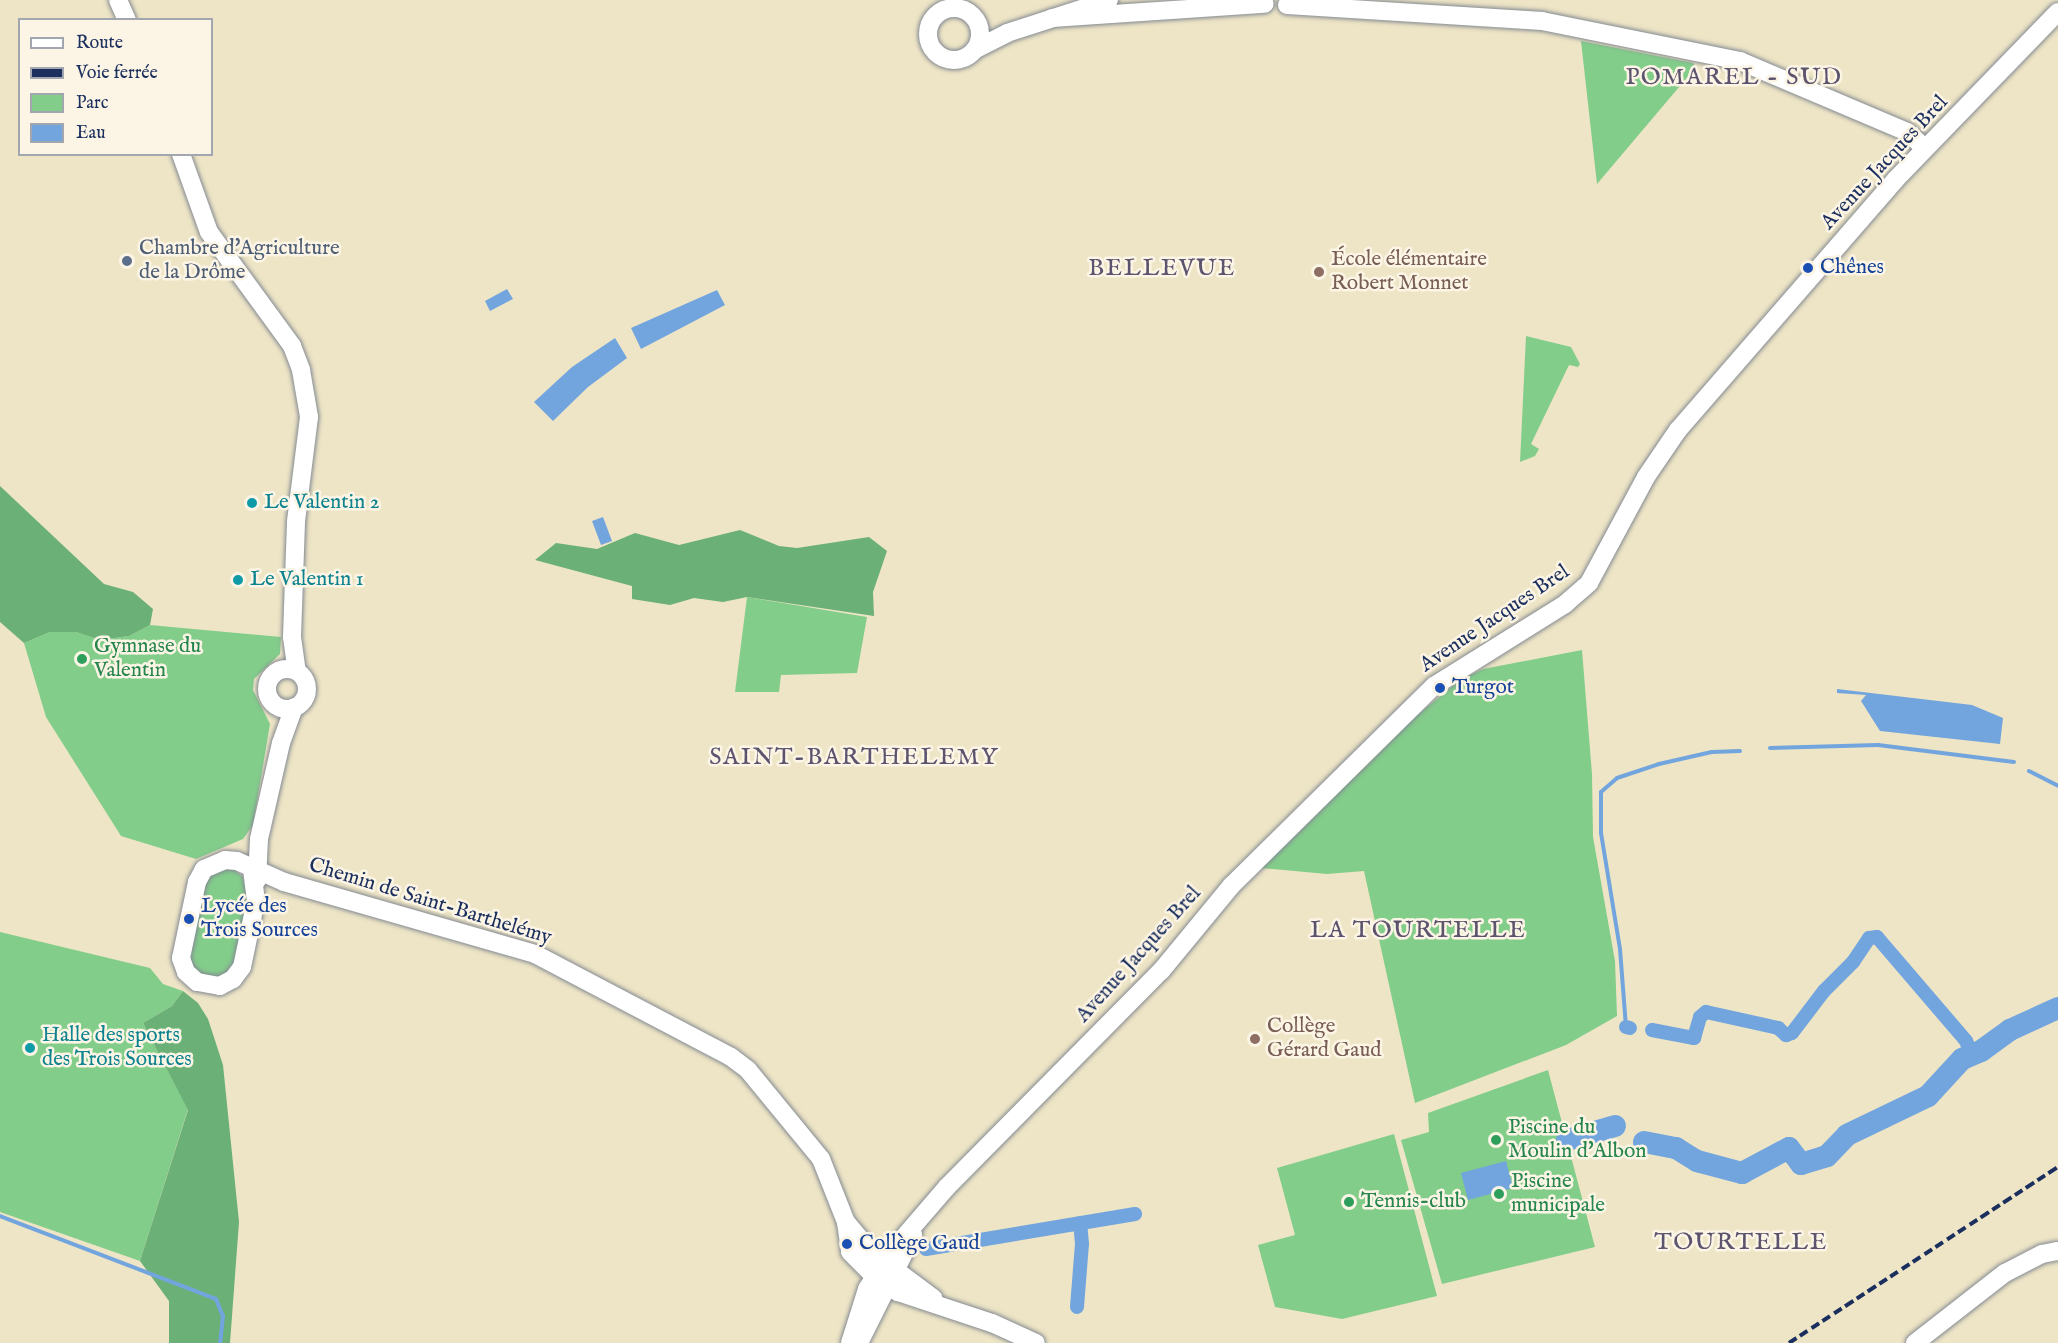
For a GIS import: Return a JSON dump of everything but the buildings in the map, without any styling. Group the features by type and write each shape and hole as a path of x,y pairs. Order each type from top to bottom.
{"street":[{"path":"118,0 126,18"},
{"path":"1007,33 979,25 970,13 952,4 936,8 928,39 936,54 956,61 1007,33 1109,0"},
{"path":"1419,0 1439,14"},
{"path":"1052,18 1262,2 1563,24 1740,61 1907,132 1925,148"},
{"name":"Avenue Jacques Brel","path":"885,1274 947,1187 1161,971 1231,886 1371,745 1434,686 1564,604 1589,583 1646,477 1678,430 1925,148 2058,12"},
{"path":"976,49 979,25"},
{"path":"182,156 209,232 292,346 302,370 309,417 296,522 292,637 288,671 267,686 285,706"},
{"path":"252,877 209,866 198,877 181,950 183,967 190,977 214,987 227,984 238,974 252,877 281,743 285,706 307,690 288,671"},
{"name":"Chemin de Saint-Barthelémy","path":"259,843 284,882"},
{"name":"Chemin de Saint-Barthelémy","path":"252,877 265,888 284,882"},
{"name":"Chemin de Saint-Barthelémy","path":"252,877 284,882 535,954 731,1057 762,1084 822,1159 846,1222 885,1274 924,1292 939,1303"},
{"name":"Avenue Jacques Brel","path":"885,1274 909,1248 915,1229"},
{"path":"909,1248 924,1292"},
{"path":"1915,1343 2005,1273 2042,1254 2058,1251"},
{"path":"885,1274 939,1303 1005,1328 1036,1343"},
{"path":"850,1343 885,1274"},
{"path":"859,1343 885,1274"},
{"path":"1005,1328 1017,1343"}],"green space":[{"path":"1581,41 1693,63 1696,67 1597,184"},
{"path":"1526,336 1571,347 1580,364 1578,367 1569,365 1531,444 1539,449 1535,456 1520,462"},
{"path":"0,486 104,584 133,592 153,609 150,625 129,636 100,640 76,632 50,632 24,643 0,622"},
{"path":"740,530 779,546 797,548 869,537 887,551 873,592 874,616 747,597 723,602 694,598 670,605 632,599 632,586 535,560 556,543 597,549 635,533 679,545"},
{"path":"747,597 867,617 857,673 781,675 779,692 735,692"},
{"path":"150,625 281,637 280,654 254,679 253,690 270,724 253,825 243,839 196,859 121,836 46,717 24,643 50,632 76,632 100,640 129,636"},
{"path":"1582,650 1592,774 1593,837 1615,961 1617,1016 1566,1045 1415,1103 1364,871 1327,874 1261,868 1415,717 1460,680 1483,669"},
{"path":"233,869 243,877 247,897 235,963 222,979 196,976 188,952 200,885 213,870"},
{"path":"0,932 150,968 163,984 183,991 172,1006 143,1023 188,1109 140,1261 0,1212"},
{"path":"183,991 198,1003 208,1019 223,1065 239,1222 230,1343 169,1343 169,1301 140,1261 188,1110 143,1023 172,1006"},
{"name":"Piscine municipale","path":"1548,1070 1595,1247 1442,1284 1401,1140 1429,1132 1428,1113"},
{"name":"Tennis-club","path":"1394,1134 1437,1296 1342,1319 1275,1307 1258,1245 1295,1235 1277,1168"}],"water":[{"path":"507,289 513,299 490,311 485,301"},
{"path":"717,290 725,305 641,349 631,328"},
{"path":"615,338 627,358 588,387 553,421 534,402 572,367"},
{"path":"603,517 612,541 601,545 592,521"},
{"path":"1837,689 1972,705 2003,718 2000,744 1880,731 1861,701 1866,695 1837,693"},
{"path":"1506,1161 1513,1188 1468,1200 1461,1173"}],"waterway":[{"path":"1770,748 1878,745 2014,762"},
{"path":"1626,1027 1620,949 1601,833 1601,792 1617,778 1659,764 1712,752 1740,751"},
{"path":"2029,771 2058,786"},
{"path":"1652,1030 1694,1038 1700,1017 1706,1012 1778,1028 1786,1035 1792,1033 1824,991 1853,962 1869,938 1877,937 1966,1041 1972,1055"},
{"path":"1644,1142 1676,1148 1697,1161 1742,1173 1789,1148 1801,1164 1827,1156 1847,1135 1928,1096 1962,1059 1981,1051 2010,1030 2058,1008"},
{"path":"1626,1027 1630,1028"},
{"path":"1567,1140 1615,1126"},
{"path":"926,1249 1135,1214"},
{"path":"0,1216 216,1299 223,1316 220,1343"},
{"path":"1077,1307 1082,1244 1080,1223"}],"railway":[{"path":"1789,1343 2058,1167"}],"place":[{"name":"Chambre d'Agriculture de la Drôme","path":"127,261"},
{"name":"Chênes","path":"1808,268"},
{"name":"École élémentaire Robert Monnet","path":"1319,272"},
{"name":"Le Valentin 2","path":"252,503"},
{"name":"Le Valentin 1","path":"238,580"},
{"name":"Gymnase du Valentin","path":"82,659"},
{"name":"Turgot","path":"1440,688"},
{"name":"Lycée des Trois Sources","path":"189,919"},
{"name":"Collège Gérard Gaud","path":"1255,1039"},
{"name":"Halle des sports des Trois Sources","path":"30,1048"},
{"name":"Piscine du Moulin d'Albon","path":"1496,1140"},
{"name":"Piscine municipale","path":"1499,1194"},
{"name":"Tennis-club","path":"1349,1202"},
{"name":"Collège Gaud","path":"847,1244"}],"district":[{"name":"POMAREL - SUD","path":"1734,78"},
{"name":"BELLEVUE","path":"1162,269"},
{"name":"SAINT-BARTHELEMY","path":"854,758"},
{"name":"LA TOURTELLE","path":"1418,931"},
{"name":"TOURTELLE","path":"1741,1243"}]}
